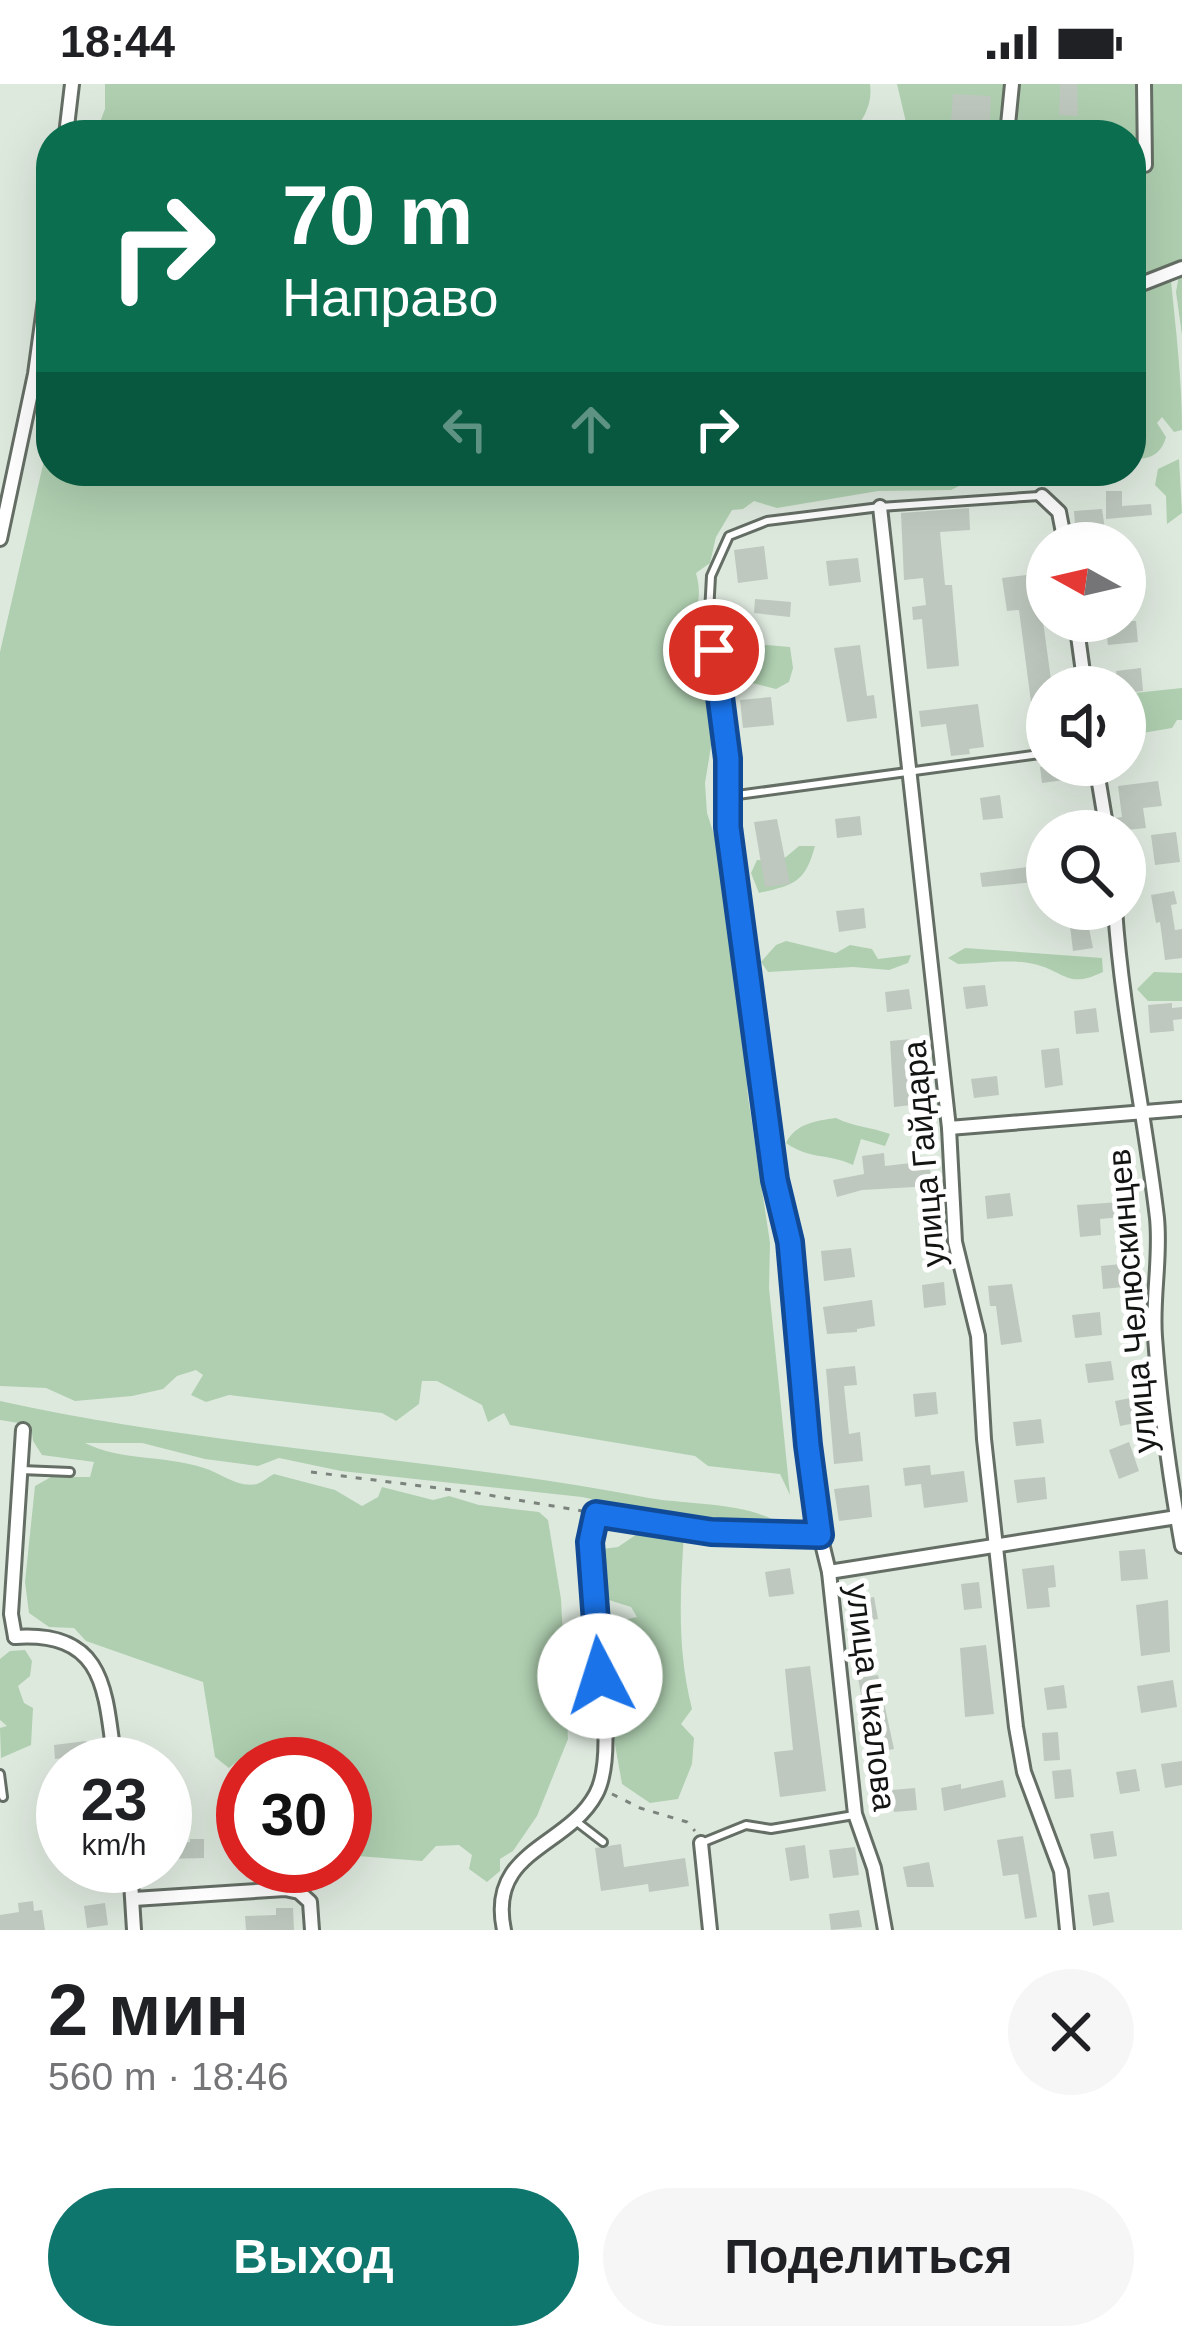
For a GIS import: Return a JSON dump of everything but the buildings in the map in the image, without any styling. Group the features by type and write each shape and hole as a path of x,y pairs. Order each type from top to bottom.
{"street":[{"path":"68,120 72,84"},
{"path":"1008,120 1012,84"},
{"path":"1144,84 1144,120"},
{"path":"1146,282 1182,268"},
{"path":"0,539 36,367"},
{"path":"1042,496 1059,512 1061,522"},
{"name":"улица Гайдара","path":"880,507 949,1128 955,1242 978,1336 1020,1749 1061,1870 1067,1930"},
{"name":"улица Чкалова","path":"709,613 730,796 728,827 775,1180 790,1242 808,1445 829,1572 855,1814 874,1868 885,1930"},
{"name":"улица Челюскинцев","path":"1118,930 1160,1259 1154,1295 1155,1339 1182,1546"},
{"path":"949,1128 1182,1109"},
{"path":"15,1637 11,1614 23,1430"},
{"path":"504,1930 498,1905 509,1878 553,1833 577,1822 599,1790 605,1744 590,1542 596,1514 711,1532 820,1535"},
{"path":"829,1572 1177,1516"},
{"path":"0,1649 15,1637 66,1642 91,1660 107,1704 112,1737"},
{"path":"700,1844 710,1930"},
{"path":"134,1899 285,1888 310,1902 312,1930"},
{"path":"133,1893 134,1930"}],"lane":[{"path":"709,613 711,576 729,536 767,521 880,507 1042,496"},
{"path":"730,796 1026,756"},
{"path":"21,1470 70,1472"},
{"path":"0,1774 4,1797"},
{"path":"700,1844 746,1825 771,1828 855,1814"},
{"path":"577,1822 603,1841"}],"path":[{"path":"311,1472 477,1492 596,1514"},
{"path":"599,1790 687,1822 700,1844"}],"green space":[{"path":"105,84 870,84 871,91 861,120 101,120"},
{"path":"897,84 1182,84 1182,335 1176,292 1179,275 1159,283 1171,281 1182,430 1174,432 1162,417 1157,423 1166,437 1153,455 1146,458 1146,120 905,120"},
{"path":"1179,459 1182,513 1167,524 1166,496 1155,485 1158,469"},
{"path":"38,486 959,486 878,491 777,508 754,501 732,510 716,537 710,563 696,573 698,599 689,623 699,666 711,690 715,722 705,783 707,813 742,961 748,1097 770,1243 769,1288 790,1495 780,1474 708,1466 695,1456 510,1425 504,1413 488,1422 482,1405 437,1381 422,1381 419,1404 396,1421 382,1413 229,1395 206,1402 191,1395 203,1375 196,1370 177,1376 163,1389 75,1401 46,1388 0,1386 0,652"},
{"path":"790,647 789,682 776,689 737,679 731,663 742,648"},
{"path":"1182,688 1182,720 1172,728 1146,732 1146,692"},
{"path":"799,846 815,846 802,875 759,893 751,873 757,860 780,862"},
{"path":"786,941 836,953 850,945 872,949 878,959 911,955 908,963 889,970 768,972 761,962"},
{"path":"965,948 1102,958 1103,972 1075,979 1029,963 958,964 948,958"},
{"path":"1154,972 1182,973 1182,1001 1148,1001 1137,989"},
{"path":"836,1118 890,1134 885,1146 861,1139 853,1165 786,1143 801,1127"},
{"path":"0,1401 161,1430 739,1509 770,1518 779,1526 678,1518 582,1497 341,1471 279,1458 258,1466 142,1443 85,1443 113,1453 189,1464 243,1484 257,1484 274,1474 335,1490 362,1506 378,1497 382,1487 433,1500 449,1496 479,1505 539,1512 548,1520 561,1599 568,1739 537,1816 513,1851 500,1859 500,1871 487,1882 469,1869 472,1855 459,1845 436,1846 422,1861 372,1857 372,1737 216,1737 216,1758 203,1682 86,1641 74,1628 49,1627 29,1613 25,1582 35,1486 51,1477 90,1477 94,1462 42,1455 33,1441 31,1425 0,1420"},
{"path":"640,1532 684,1534 682,1643 692,1709 681,1724 694,1738 692,1764 678,1799 650,1803 622,1784 614,1739 613,1674 630,1651 607,1642 606,1624 637,1617 631,1607 609,1600 602,1566 586,1551 618,1547"},
{"path":"25,1650 32,1661 30,1676 18,1686 24,1703 33,1708 31,1745 1,1758 0,1728 7,1726 0,1720 0,1659 10,1651"}],"route":[{"path":"600,1676 590,1542 596,1514 711,1532 820,1535 790,1242 775,1180 728,827 728,759 714,650"}]}
